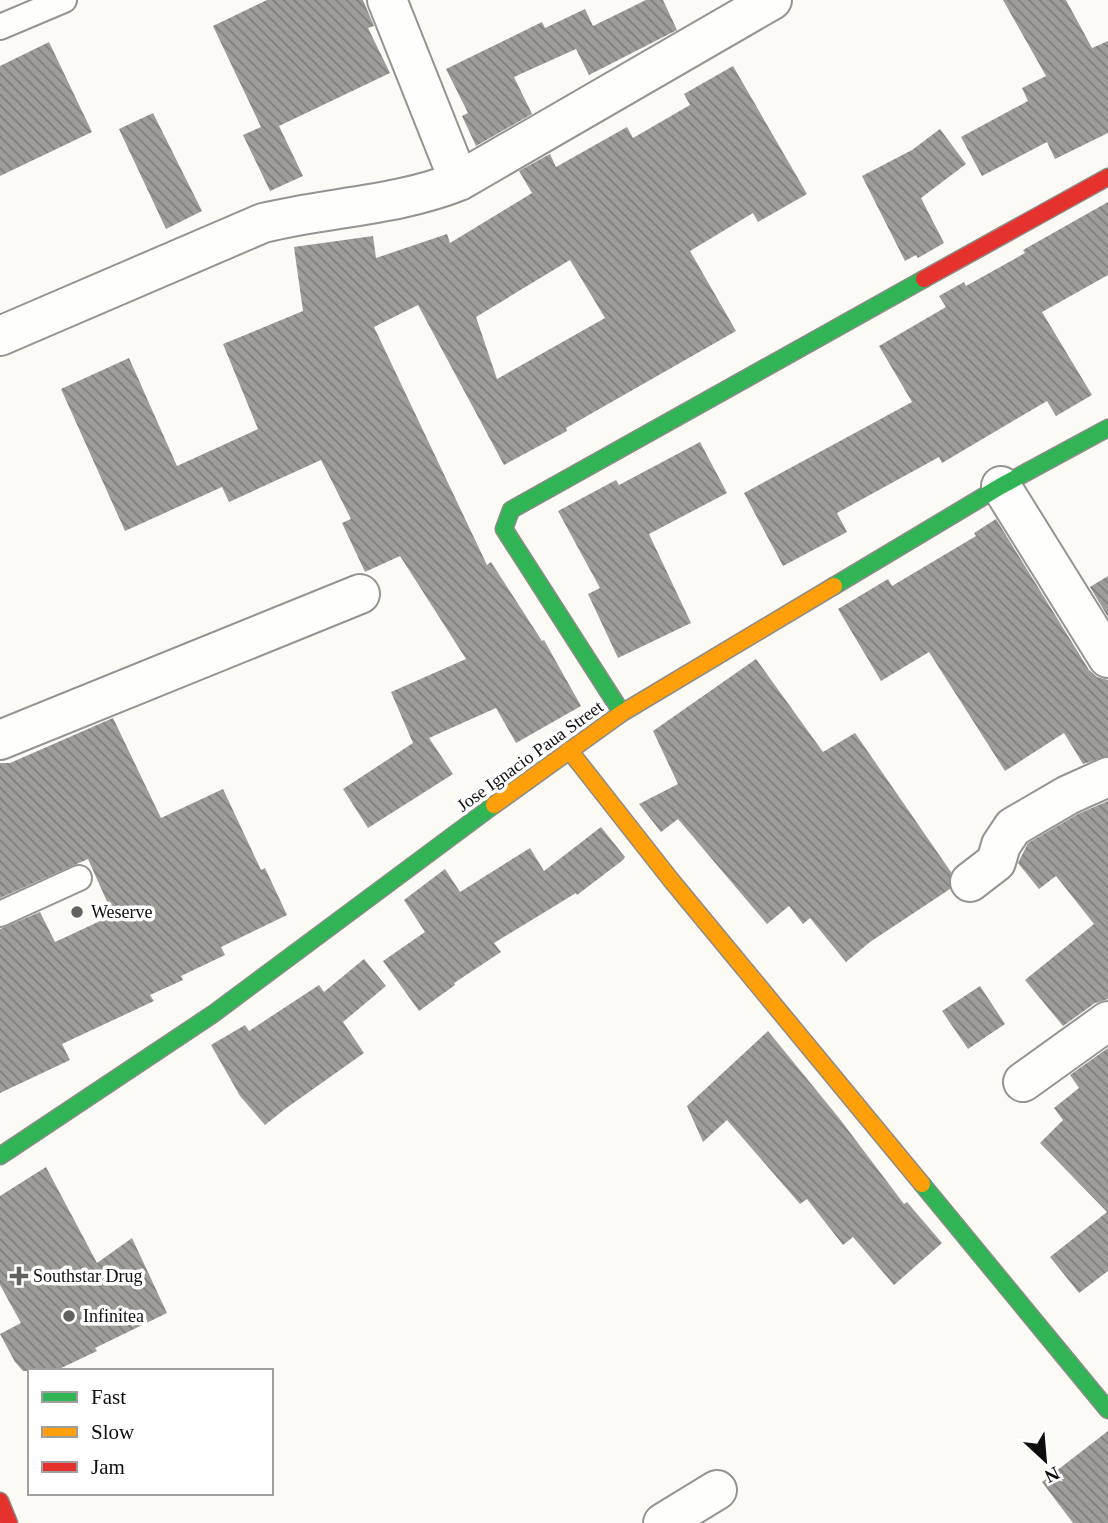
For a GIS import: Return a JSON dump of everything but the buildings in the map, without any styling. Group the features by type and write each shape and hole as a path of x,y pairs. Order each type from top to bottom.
{"main road":[{"path":"622,713 504,528 511,510 1108,177"},
{"name":"Jose Ignacio Paua Street","path":"0,1156 213,1014 622,713 1001,486 1108,428"},
{"path":"569,750 671,880 1108,1410"},
{"path":"0,1501 9,1523"}],"street":[{"path":"387,0 459,181"},
{"path":"0,336 263,223 434,191 459,181 772,0"},
{"path":"1001,486 1108,658"},
{"path":"0,740 360,594"},
{"path":"970,882 996,862 1001,845 1013,827 1056,801 1108,777"},
{"path":"1023,1083 1108,1021"},
{"path":"663,1523 717,1490"}],"lane":[{"path":"0,27 64,0"},
{"path":"0,914 79,878"}],"traffic: fast":[{"path":"622,713 504,529 511,510 924,279"},
{"path":"834,586 1001,486 1108,428"},
{"path":"0,1156 213,1014 494,805"},
{"path":"922,1184 1108,1410"}],"traffic: slow":[{"path":"494,805 622,713 834,586"},
{"path":"569,750 671,880 922,1184"}],"traffic: jam":[{"path":"924,279 1108,177"},
{"path":"0,1501 9,1523"}],"place":[{"name":"Weserve","path":"77,912"},
{"name":"Southstar Drug","path":"19,1276"},
{"name":"Infinitea","path":"69,1316"}]}
